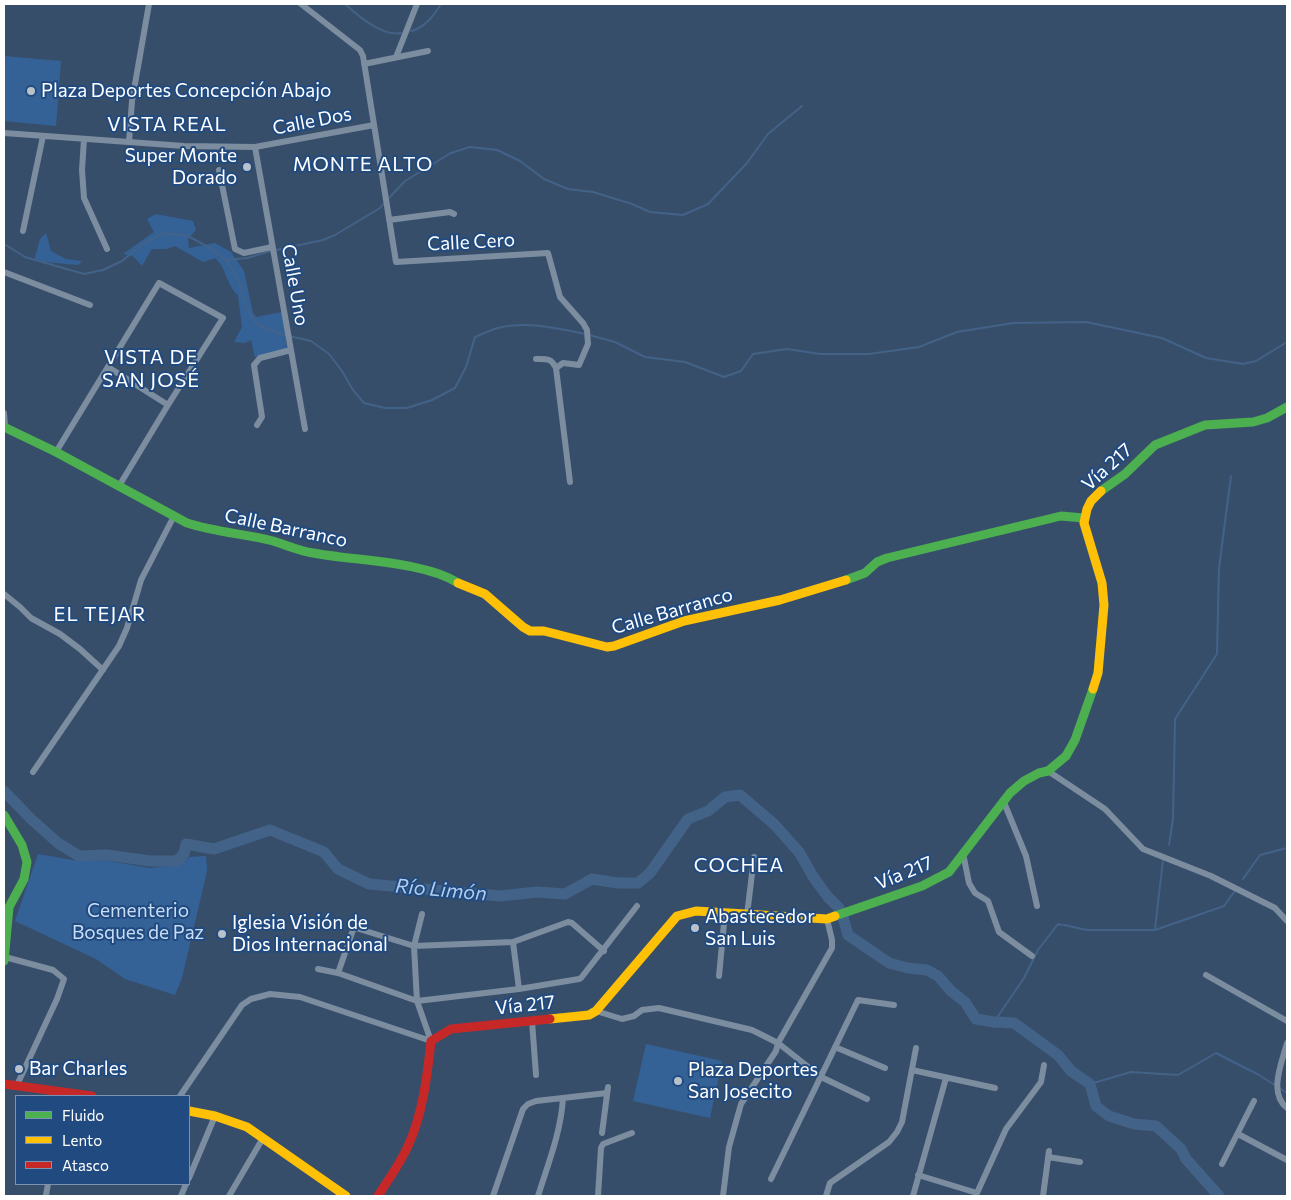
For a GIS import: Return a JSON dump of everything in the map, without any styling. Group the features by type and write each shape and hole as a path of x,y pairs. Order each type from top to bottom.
{"main road":[{"name":"Vía 217","path":"432,1041 451,1029 589,1015 596,1011 677,916 696,911 827,919 922,886 949,872 1003,800 1024,781 1039,773 1048,771 1066,756 1075,740 1088,707 1098,673 1104,605 1102,582 1087,536 1084,518 1091,501 1098,493 1125,474 1155,445 1205,425 1253,422 1267,418 1287,408"},
{"name":"Calle Barranco","path":"4,427 56,452 187,523 203,528 272,541 311,553 416,568 447,576 460,584 485,594 523,627 607,647 630,642 684,621 808,593 865,573 877,562 886,558 1061,516 1084,518"},
{"path":"4,815 18,837 26,855 25,877 7,903 4,959"},
{"path":"378,1196 408,1147 419,1116 426,1085 432,1041"},
{"path":"4,1084 78,1095"},
{"path":"190,1111 215,1116 247,1128 346,1196"}],"street":[{"path":"129,142 132,101 149,4"},
{"path":"301,4 360,50 363,56 389,220 450,212 454,214"},
{"path":"396,57 417,4"},
{"path":"364,64 428,51"},
{"name":"Calle Dos","path":"4,133 184,146 255,147 374,125"},
{"path":"23,231 43,136"},
{"path":"84,139 82,170 84,198 108,249"},
{"name":"Calle Uno","path":"255,147 305,428"},
{"path":"219,170 236,249 244,253 272,247"},
{"name":"Calle Cero","path":"389,220 396,262 548,253 560,297 583,323 588,335 588,344 578,365 562,363 556,368"},
{"path":"4,272 90,305"},
{"path":"56,452 159,283 223,318 119,486"},
{"path":"258,425 262,417 254,365 260,358 291,350"},
{"path":"536,359 549,359 556,368 570,482"},
{"path":"108,367 168,405"},
{"path":"4,413 4,427"},
{"path":"33,772 119,646 127,628 141,580 174,516"},
{"path":"4,594 32,618 60,634 80,649 103,670"},
{"path":"1048,771 1105,809 1143,849 1211,876 1275,908 1287,921"},
{"path":"1003,800 1026,856 1037,906"},
{"path":"962,853 969,883 975,893 988,901 999,932 1032,956"},
{"path":"747,915 754,857"},
{"path":"318,969 338,973 417,1001 519,989 581,978 604,951 637,906"},
{"path":"719,976 725,912"},
{"path":"422,914 414,946 417,1001 432,1041"},
{"path":"722,1196 729,1147 741,1104 776,1051 778,1043 832,948 827,919"},
{"path":"338,973 353,930 356,928 414,946 514,942 568,922 572,923 604,951"},
{"path":"514,942 519,989"},
{"path":"4,959 54,970 64,980 17,1085"},
{"path":"1206,976 1287,1020"},
{"path":"181,1095 242,1004 251,999 270,994 300,997 432,1041"},
{"path":"771,1179 858,1000 894,1005"},
{"path":"596,1011 622,1019 634,1016 642,1010 659,1008 752,1030 778,1043 821,1077 867,1099"},
{"path":"532,1021 536,1075"},
{"path":"1287,1043 1278,1077 1277,1090 1280,1100 1287,1108"},
{"path":"835,1047 885,1068"},
{"path":"826,1196 830,1183 889,1142 897,1132 902,1122 916,1048"},
{"path":"918,1175 976,1195 1006,1129 1040,1082 1044,1064"},
{"path":"912,1070 995,1088"},
{"path":"914,1196 918,1175 946,1078"},
{"path":"493,1196 523,1109 528,1104 536,1101 607,1090 602,1133"},
{"path":"538,1196 558,1134 563,1098"},
{"path":"1222,1164 1254,1101"},
{"path":"190,1176 215,1116"},
{"path":"598,1196 601,1148 603,1144 632,1133"},
{"path":"1238,1134 1287,1160"},
{"path":"229,1196 263,1138"},
{"path":"1043,1196 1049,1154 1080,1162"},
{"path":"46,1195 48,1185"}],"green space":[{"name":"Plaza Deportes Concepción Abajo","path":"4,56 61,61 56,126 4,121"},
{"path":"156,214 193,221 196,230 188,239 189,248 215,243 231,252 244,271 253,313 256,317 282,312 287,347 285,350 255,357 251,340 245,343 234,342 242,327 238,295 215,258 203,262 175,246 166,249 152,249 142,266 133,256 123,254 154,232 147,219"},
{"path":"46,233 51,251 66,259 82,261 78,265 34,261 40,239"},
{"name":"Cementerio Bosques de Paz","path":"38,854 78,861 109,861 149,868 178,865 190,857 206,856 207,871 182,978 175,995 125,979 96,959 15,921"},
{"name":"Plaza Deportes San Josecito","path":"646,1044 722,1061 710,1118 633,1101"}],"waterway":[{"path":"345,4 363,19 386,32 401,33"},
{"path":"411,31 425,24 441,4"},
{"path":"388,199 405,181 451,153 470,147 497,150 520,161 544,179 568,189 593,192 632,204 650,212 683,215 708,204 747,163 768,134 802,106"},
{"path":"276,250 323,240 335,235 380,208 384,203"},
{"path":"4,244 25,257 84,274 103,270 122,261 143,244 163,233 188,236 210,248 226,260 239,280 246,307 257,324 280,334 311,341 329,354 364,403 385,408 407,408 432,400 455,388 466,367 475,337 492,330 509,326 531,325 585,334"},
{"path":"226,260 247,258 271,251"},
{"path":"589,335 615,342 645,357 685,362 724,377 741,371 753,354 787,349 820,354 869,354 919,347 957,332 1013,323 1086,322 1162,338 1206,358 1243,364 1256,361 1287,342"},
{"path":"1169,845 1173,819 1175,719 1217,654 1219,568 1231,476"},
{"name":"Río Limón","path":"4,791 58,843 79,856 107,855 150,861 177,861 184,854 186,844 214,849 270,830 324,852 338,869 369,884 500,896 537,892 565,894 592,879 618,883 638,883 650,873 688,819 708,811 725,797 740,795 774,824 799,852 814,878 839,908"},
{"path":"1243,879 1260,855 1287,848"},
{"path":"1155,929 1163,860"},
{"path":"1064,925 1087,930 1155,930 1224,906 1234,892"},
{"name":"Río Limón","path":"843,917 848,935 889,963 927,970 938,976 951,991 965,1002 976,1019 1014,1023 1058,1055 1071,1071 1090,1084 1096,1106 1109,1116 1134,1124 1156,1126 1181,1149 1186,1159 1219,1196"},
{"path":"994,1022 1024,978 1038,950 1058,924 1062,925"},
{"path":"1090,1084 1131,1072 1178,1075 1216,1053 1275,1085"},
{"path":"1281,1089 1287,1093"}],"traffic: fast":[{"path":"1101,491 1125,474 1155,445 1205,425 1253,422 1267,418 1287,407"},
{"path":"4,427 56,452 187,523 208,529 273,541 308,552 408,566 426,570 458,583"},
{"path":"846,580 865,573 877,562 887,558 1061,516 1084,518"},
{"path":"835,916 922,886 949,872 1010,793 1024,781 1039,773 1048,771 1066,756 1075,740 1093,689"},
{"path":"4,815 22,845 27,862 24,879 9,907 4,961"}],"traffic: slow":[{"path":"1093,689 1098,673 1104,605 1102,583 1084,523 1091,501 1101,491"},
{"path":"458,583 485,594 530,631 544,631 607,647 684,621 780,600 846,580"},
{"path":"550,1019 589,1015 596,1011 677,916 696,911 827,919 835,916"},
{"path":"190,1111 215,1116 247,1127 346,1196"}],"traffic: jam":[{"path":"378,1196 401,1159 413,1133 424,1095 431,1041 451,1029 550,1019"},
{"path":"4,1084 85,1095"}],"place":[{"name":"Plaza Deportes Concepción Abajo","path":"31,91"},
{"name":"Super Monte Dorado","path":"247,167"},
{"name":"Abastecedor San Luis","path":"695,928"},
{"name":"Iglesia Visión de Dios Internacional","path":"222,934"},
{"name":"Bar Charles","path":"19,1069"},
{"name":"Plaza Deportes San Josecito","path":"678,1081"}],"district":[{"name":"VISTA REAL","path":"167,124"},
{"name":"MONTE ALTO","path":"363,164"},
{"name":"VISTA DE SAN JOSÉ","path":"151,368"},
{"name":"EL TEJAR","path":"100,614"},
{"name":"COCHEA","path":"739,865"}]}
